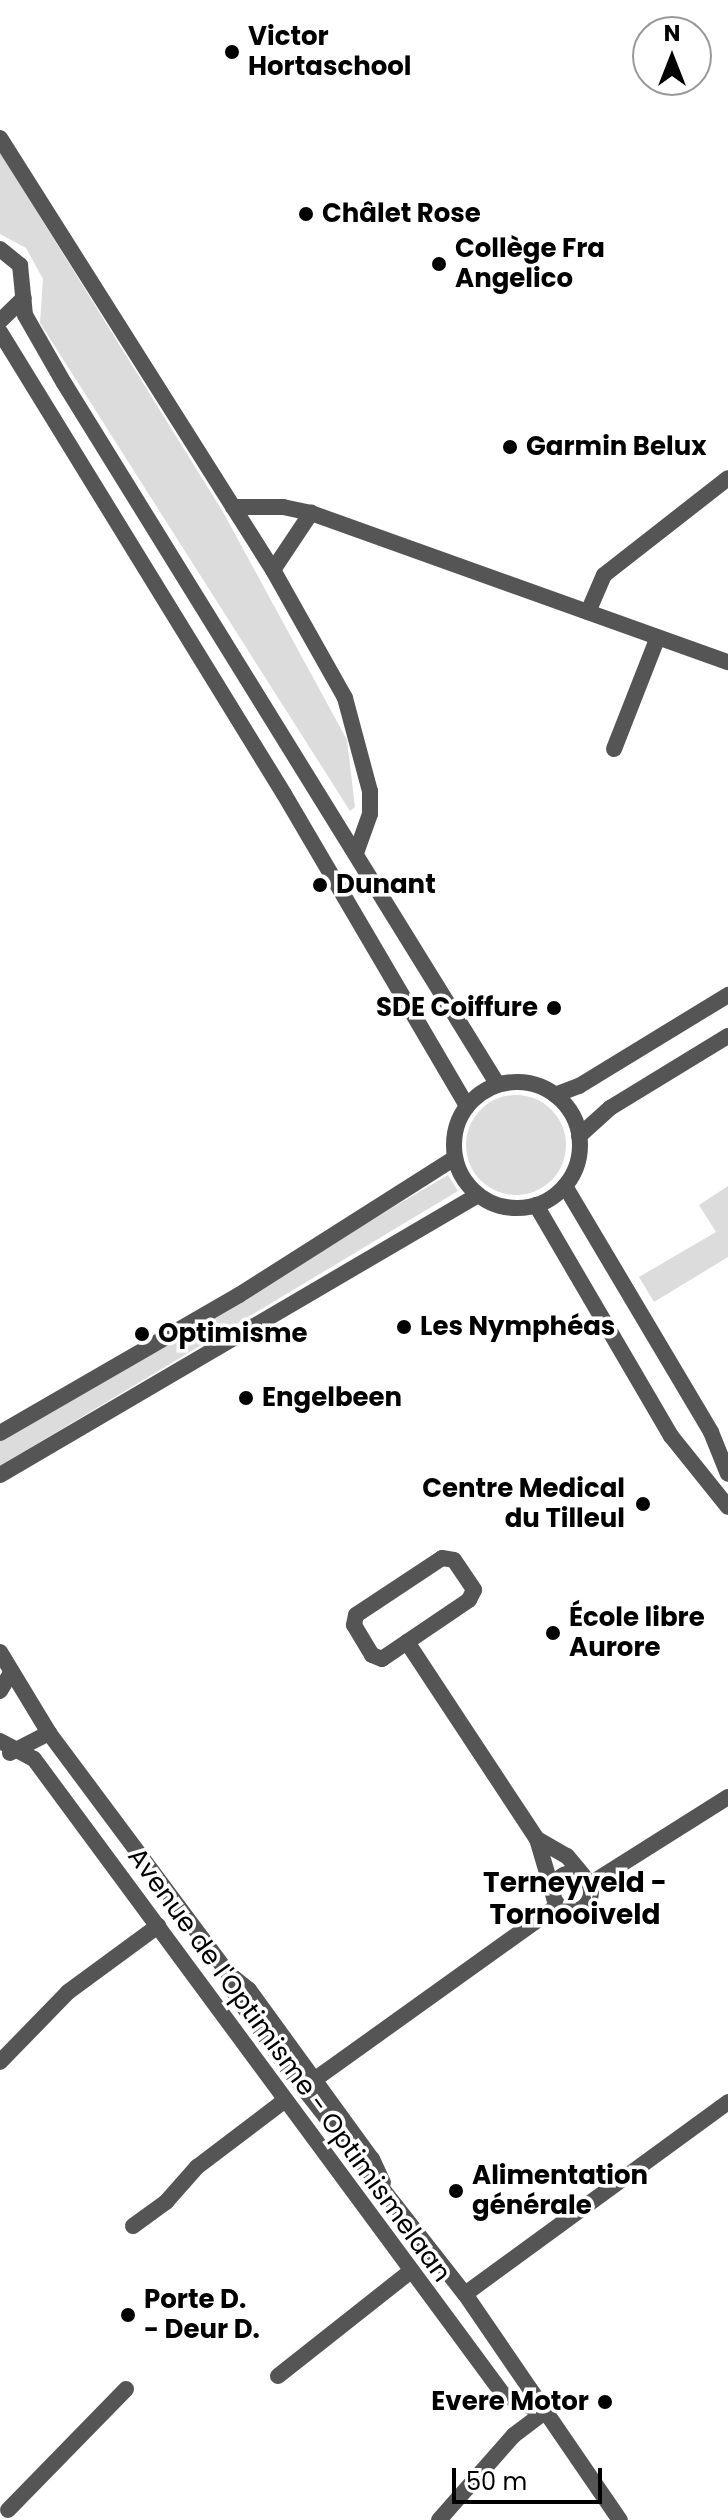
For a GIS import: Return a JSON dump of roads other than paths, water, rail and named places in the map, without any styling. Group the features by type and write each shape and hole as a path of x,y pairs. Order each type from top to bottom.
{"street":[{"path":"0,138 273,570 345,698 362,749 370,814 356,853"},
{"path":"0,249 20,265 25,315 64,383 498,1085"},
{"path":"0,321 18,309 24,298"},
{"path":"0,332 284,794 467,1106"},
{"path":"588,612 604,575 728,478"},
{"path":"233,507 283,507 311,513 728,662"},
{"path":"273,570 311,513"},
{"path":"614,749 657,639"},
{"path":"555,1095 579,1086 728,995"},
{"path":"579,1136 610,1108 728,1036"},
{"path":"528,1083 555,1095 571,1114 579,1136 577,1163 565,1186 536,1205 506,1207 478,1195 455,1158 455,1131 467,1106 498,1085 528,1083"},
{"path":"0,1433 239,1295 455,1158"},
{"path":"565,1186 711,1432 728,1474"},
{"path":"0,1475 478,1195"},
{"path":"536,1205 671,1436 728,1507"},
{"path":"442,1558 454,1560 474,1590 469,1600 407,1642 382,1659 372,1655 354,1625 356,1615 442,1558"},
{"path":"407,1642 537,1839 555,1899"},
{"name":"Avenue de l'Optimisme - Optimismelaan","path":"0,1652 49,1733 228,1973 236,1996 308,2084 360,2165 388,2191 465,2294 543,2413 620,2520"},
{"path":"0,1691 11,1673"},
{"path":"8,1753 49,1733"},
{"name":"Avenue de l'Optimisme - Optimismelaan","path":"0,1741 8,1753 34,1759 503,2394 543,2413"},
{"path":"308,2084 555,1899 562,1875 587,1880 728,1797"},
{"path":"537,1839 567,1856 587,1880 589,1901 581,1909 555,1899"},
{"path":"0,2062 68,1992 158,1926"},
{"path":"133,2226 166,2202 197,2167 284,2101"},
{"path":"465,2294 728,2102"},
{"path":"278,2376 411,2271"},
{"path":"9,2512 126,2389"},
{"path":"439,2520 514,2435 543,2413"}],"place":[{"name":"Victor Hortaschool","path":"232,52"},
{"name":"Châlet Rose","path":"306,214"},
{"name":"Collège Fra Angelico","path":"439,264"},
{"name":"Garmin Belux","path":"510,447"},
{"name":"Dunant","path":"320,885"},
{"name":"SDE Coiffure","path":"554,1008"},
{"name":"Les Nymphéas","path":"404,1327"},
{"name":"Optimisme","path":"142,1334"},
{"name":"Engelbeen","path":"246,1398"},
{"name":"Centre Medical du Tilleul","path":"643,1504"},
{"name":"École libre Aurore","path":"553,1633"},
{"name":"Alimentation générale","path":"456,2191"},
{"name":"Porte D. - Deur D.","path":"128,2315"},
{"name":"Evere Motor","path":"605,2402"}],"district":[{"name":"Terneyveld - Tornooiveld","path":"575,1899"}]}
